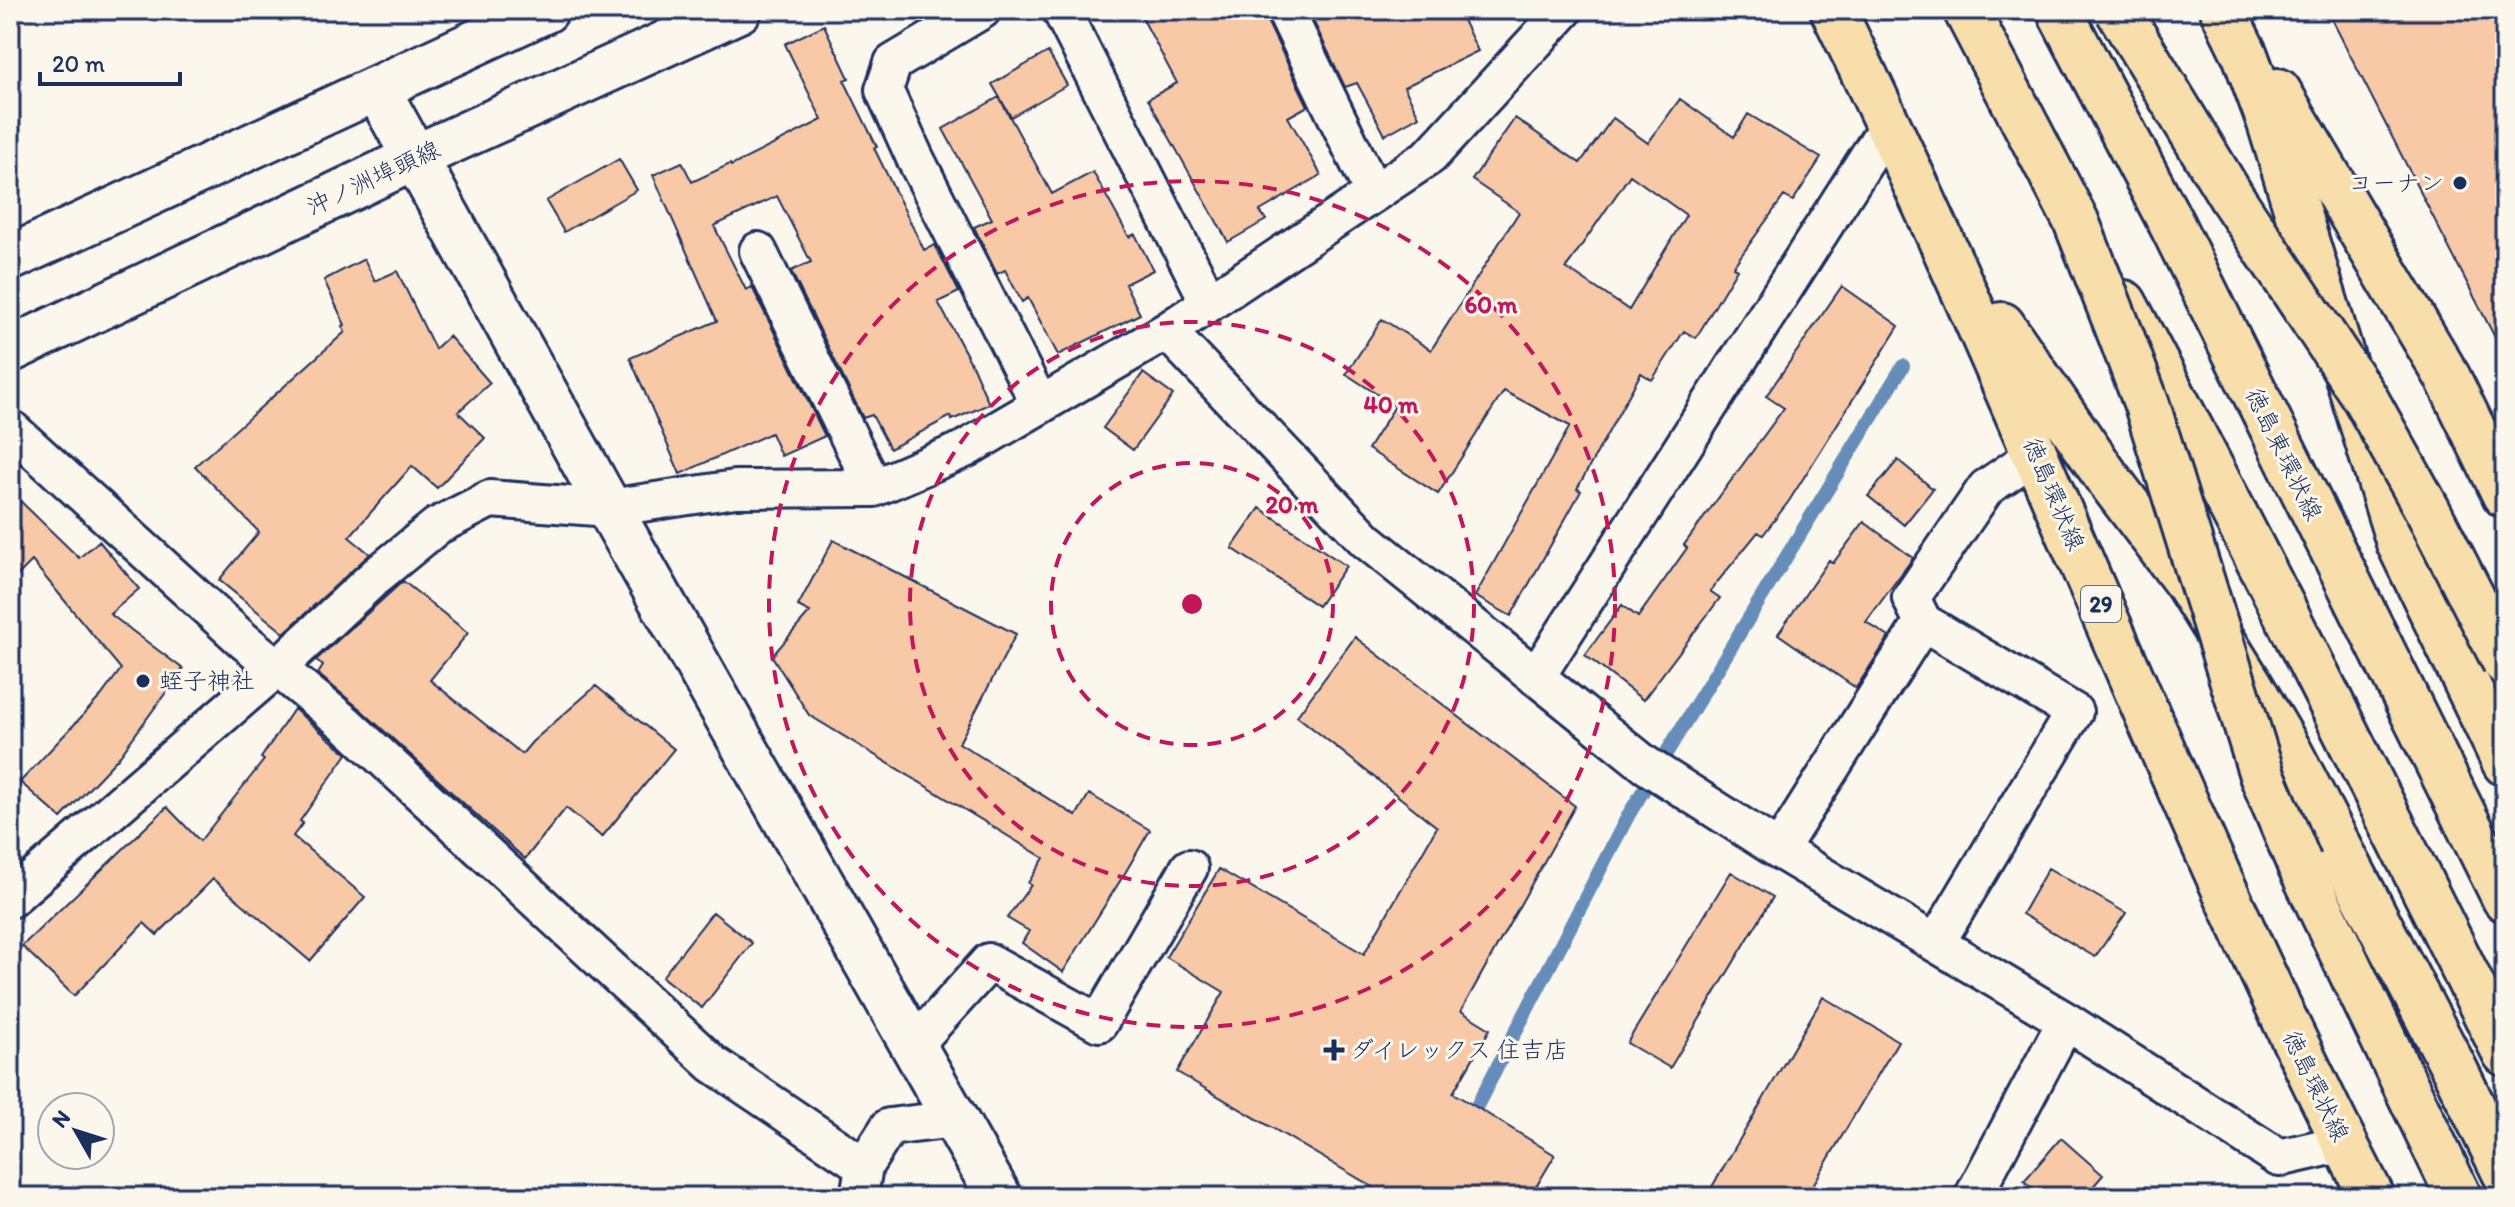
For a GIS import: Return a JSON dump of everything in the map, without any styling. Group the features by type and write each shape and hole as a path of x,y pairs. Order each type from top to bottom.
{"main road":[{"path":"10,258 546,10"},
{"name":"沖ノ洲埠頭線","path":"10,350 416,157 739,10"},
{"name":"徳島環状線","path":"1833,10 1889,124 2036,454 2253,957 2372,1197"},
{"path":"1967,10 2076,221 2120,333 2147,405 2262,775 2299,863 2459,1197"},
{"path":"1967,10 2208,460 2382,802 2505,1053"},
{"name":"徳島東環状線","path":"2059,10 2173,227 2505,899"},
{"path":"2118,10 2232,198 2365,398 2428,511 2505,662"},
{"path":"2223,10 2245,55 2270,123 2399,543 2505,763"},
{"path":"2230,10 2448,378 2505,495"},
{"path":"377,89 609,508 999,1197"},
{"path":"1889,124 1944,228 2021,353 2106,476 2187,583 2289,751 2454,1068 2505,1173"}],"street":[{"path":"982,10 893,63 884,90 1040,405"},
{"path":"1061,10 1209,302"},
{"path":"1285,10 1373,192"},
{"path":"10,899 278,667 376,576 437,526 490,499 609,508 735,489 874,488 965,449 1167,331 1430,156 1564,10"},
{"path":"1536,677 1889,124"},
{"path":"758,251 874,488"},
{"path":"1167,331 1366,540 1657,772 1779,850 2066,1021 2279,1158 2344,1143"},
{"path":"10,428 243,640 346,724 713,1064 862,1181 889,1127 955,1119"},
{"path":"1936,943 2074,712 1923,622 1911,598 1986,488 2036,454"},
{"path":"1779,850 1923,622"},
{"path":"914,1045 989,962 1099,1023 1189,868"},
{"path":"1986,1191 2066,1021"}],"building":[{"path":"1138,10 1264,10 1308,106 1288,117 1321,175 1260,211 1266,220 1228,242 1148,99 1177,83"},
{"path":"1308,10 1458,10 1478,51 1404,87 1419,116 1385,135 1357,83 1345,87"},
{"name":"コーナン","path":"2327,10 2505,10 2505,357"},
{"path":"824,25 849,78 844,80 877,147 874,148 924,250 935,245 959,292 938,302 989,404 952,420 951,416 890,449 872,415 863,418 791,271 811,262 777,196 714,226 746,290 752,287 825,436 781,456 771,433 680,474 630,358 717,321 653,175 682,162 692,182 822,120 785,44"},
{"path":"1048,52 1067,85 1011,117 992,84"},
{"path":"999,97 1052,194 1093,172 1129,237 1135,234 1153,270 1125,284 1140,314 1058,355 1028,298 1022,302 1005,270 997,274 974,227 992,219 943,129"},
{"path":"1680,99 1734,137 1748,114 1821,158 1793,201 1784,196 1733,267 1737,269 1696,338 1684,331 1652,380 1641,373 1577,489 1581,491 1511,616 1475,596 1570,426 1504,391 1438,494 1368,449 1395,406 1346,374 1382,319 1431,350 1519,212 1472,180 1515,118 1580,163 1613,118 1648,143","holes":["1630,175 1686,215 1629,310 1566,268"]},
{"path":"619,159 637,190 564,232 546,201"},
{"path":"364,259 375,281 397,271 435,349 449,336 490,383 458,412 485,438 437,488 412,466 349,537 370,554 284,633 219,580 259,532 195,466 345,332 342,326 345,325 324,280"},
{"path":"1842,286 1899,326 1789,501 1763,535 1758,532 1710,591 1720,598 1643,700 1585,655 1622,605 1638,617 1687,548 1684,545 1784,408 1766,396"},
{"path":"1143,373 1173,395 1133,450 1103,428"},
{"path":"1898,460 1933,489 1904,525 1868,496"},
{"path":"10,491 79,558 99,541 139,589 110,614 183,669 118,758 61,818 20,782 101,696 121,669 32,561 10,583"},
{"path":"1260,508 1346,566 1318,606 1232,548"},
{"path":"1864,522 1913,558 1866,622 1889,637 1856,688 1778,634 1829,560 1833,563"},
{"path":"833,540 1016,634 959,743 1076,816 1089,794 1150,830 1063,972 1022,943 1029,931 1007,918 1031,885 1028,883 1044,858 809,715 772,656 810,612 798,606"},
{"path":"403,581 468,633 430,680 522,754 596,686 674,749 602,837 566,808 525,859 318,674 323,666 316,660"},
{"path":"1355,637 1575,806 1461,1011 1490,1029 1453,1093 1555,1155 1530,1197 1390,1197 1177,1072 1224,992 1166,957 1219,869 1364,954 1437,827 1297,716"},
{"path":"294,709 347,754 300,821 303,823 293,836 365,897 310,961 213,879 157,935 144,923 74,996 22,946 167,807 200,841 264,760 261,758"},
{"path":"2048,868 2126,913 2095,957 2022,914"},
{"path":"1731,872 1773,897 1670,1068 1627,1043"},
{"path":"713,912 752,943 702,1008 662,977"},
{"path":"1823,997 1898,1041 1806,1197 1706,1197"},
{"path":"2061,1138 2103,1175 2084,1197 2042,1197 2024,1181"}],"waterway":[{"path":"1468,1123 1629,814 1903,366"}],"place":[{"name":"コーナン","path":"2460,183"},
{"name":"蛭子神社","path":"143,681"},
{"name":"ダイレックス 住吉店","path":"1334,1050"}]}
